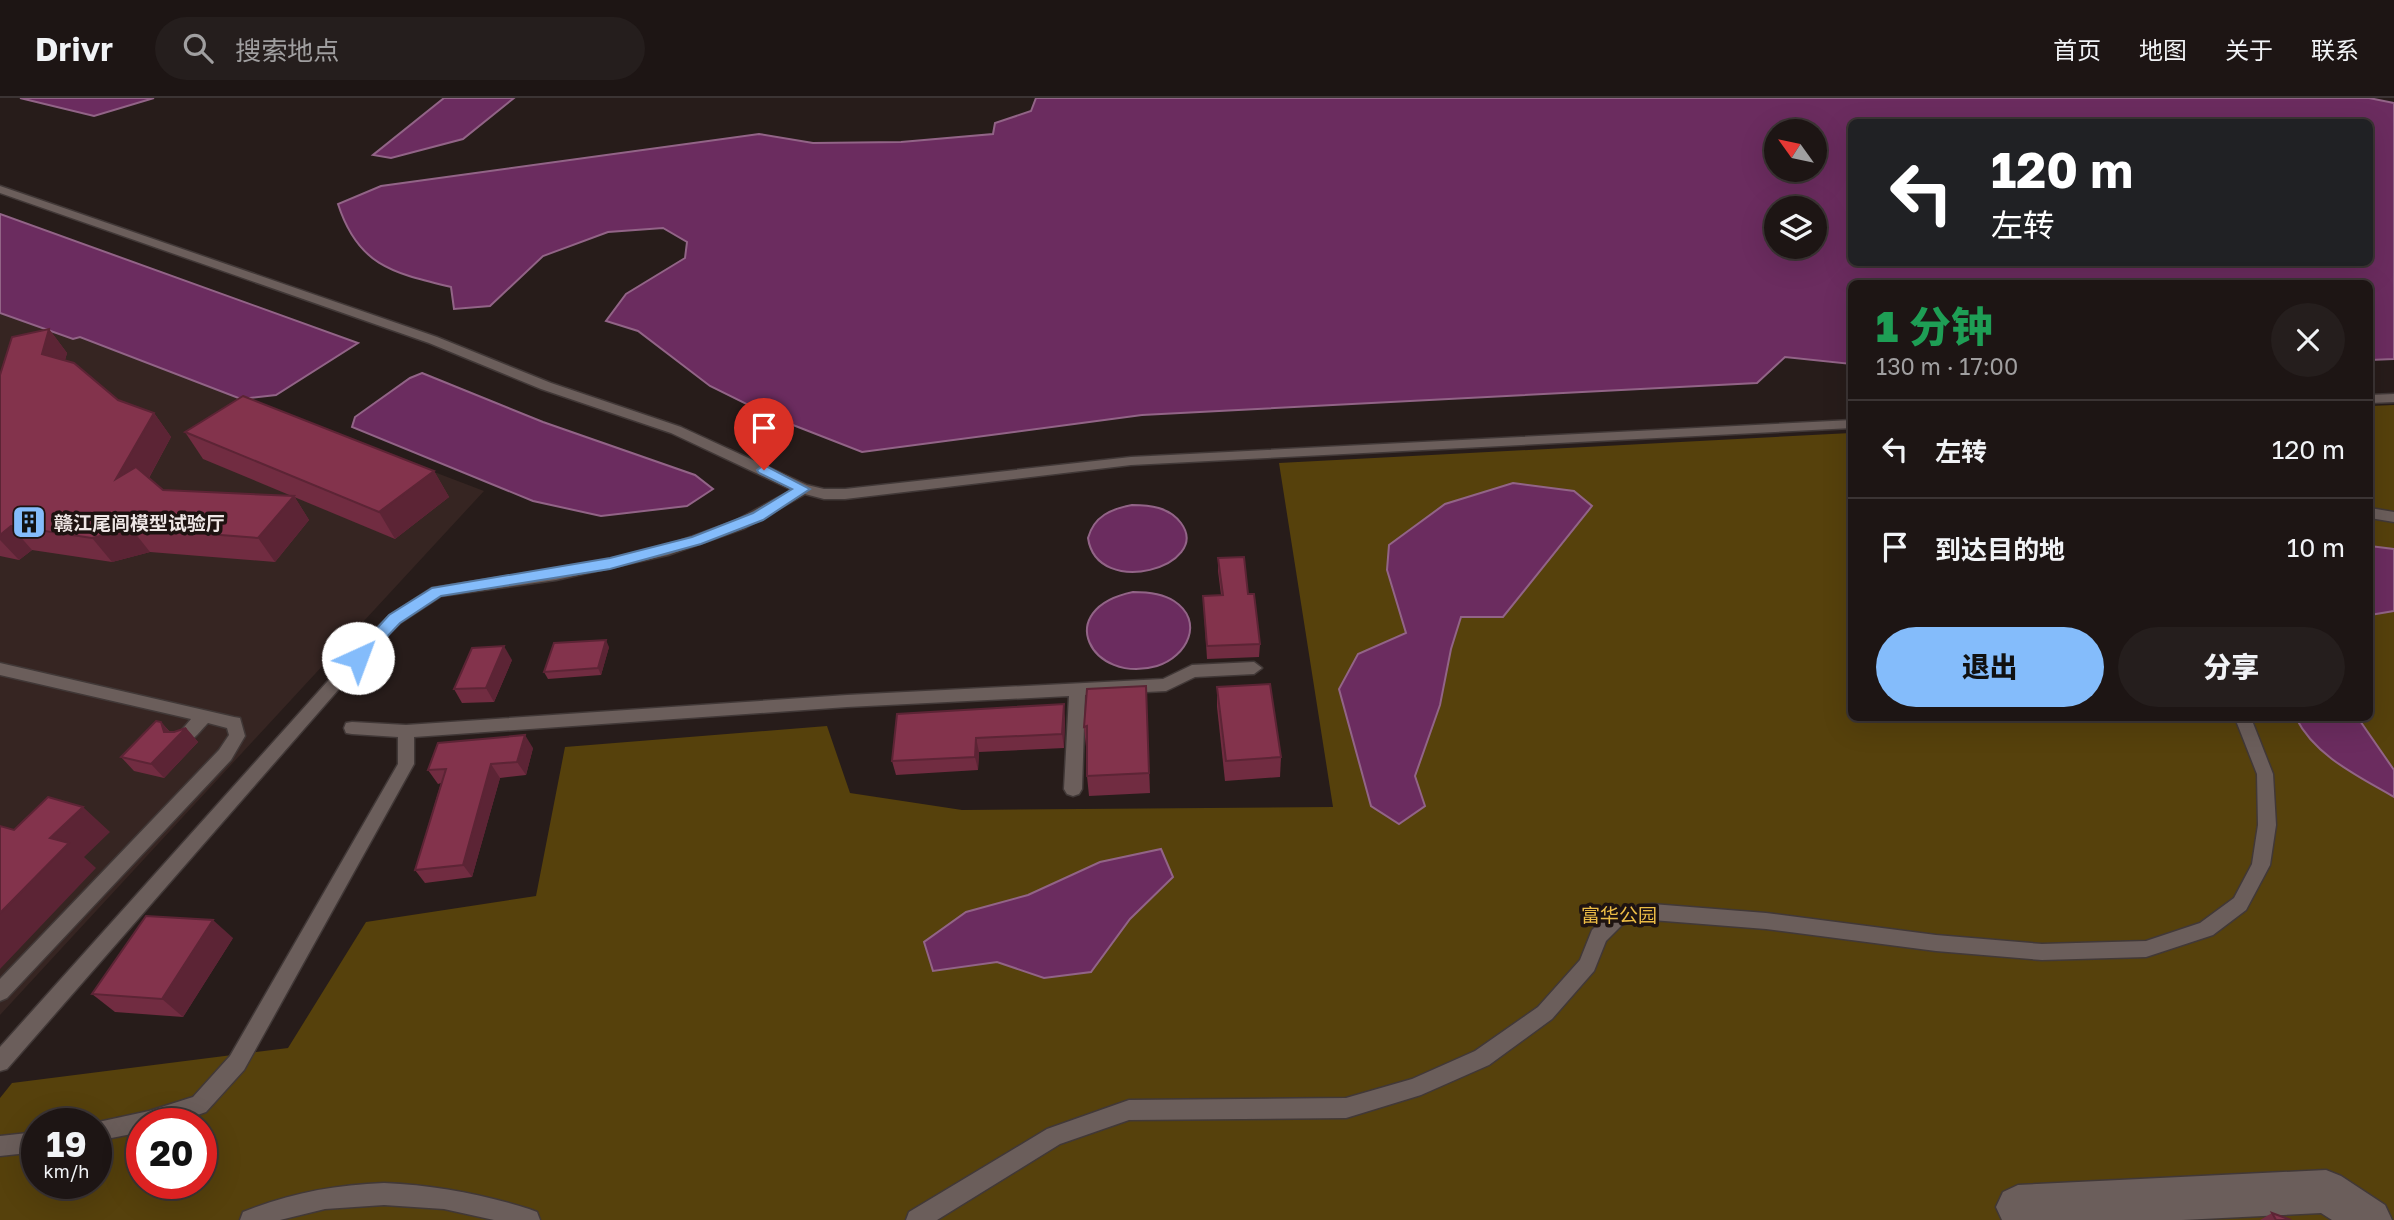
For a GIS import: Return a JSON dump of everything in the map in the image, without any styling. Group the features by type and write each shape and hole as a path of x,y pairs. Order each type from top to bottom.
{"street":[{"path":"2029,1220 2018,1207 2326,1191 2370,1220"}],"lane":[{"path":"0,189 433,340 546,386 676,430 746,460 803,489 824,494 845,494 1131,461 1848,424"},
{"path":"2373,400 2394,398"},
{"path":"0,1062 376,638 417,603 448,589 610,564 696,540 758,517 803,489"},
{"path":"2373,514 2394,517"},
{"path":"352,728 406,731 847,701 1166,685 1192,671 1254,668"},
{"path":"0,669 234,723 237,736 225,755 0,992"},
{"path":"1073,789 1077,690"},
{"path":"183,738 205,716"},
{"path":"917,1220 1054,1136 1129,1110 1346,1108 1415,1088 1482,1058 1545,1013 1587,965 1599,936 1618,917 1653,912 1766,921 1936,943 2042,952 2146,949 2206,929 2240,904 2260,865 2267,825 2264,774 2244,721"},
{"path":"112,1128 149,1121 200,1105 237,1063 406,764 406,731"},
{"path":"0,1146 21,1144"},
{"path":"251,1220 297,1204 381,1192 457,1200 529,1220"}],"shaded area":[{"path":"20,98 154,98 94,116"},
{"path":"444,98 514,98 463,139 391,158 373,155"},
{"path":"1036,98 2369,98 2394,103 2394,359 2373,360 2373,280 1848,280 1848,364 1785,357 1757,383 1142,415 862,452 775,418 710,386 638,331 606,321 626,294 685,258 687,242 663,228 608,232 543,256 490,306 454,309 451,287 395,271 367,254 346,225 338,204 381,186 759,134 813,143 901,142 993,134 995,123 1031,111"},
{"path":"0,214 358,343 276,395 241,399 80,337 73,339 0,313"},
{"path":"0,313 73,339 80,337 484,491 0,1015"},
{"path":"422,373 543,422 695,475 713,489 687,506 601,516 533,501 352,427 355,417 410,378"},
{"path":"1513,483 1574,491 1592,506 1503,617 1461,617 1451,649 1440,705 1415,776 1425,806 1399,824 1371,806 1339,689 1358,654 1406,633 1387,570 1389,545 1445,504"},
{"path":"1132,505 1165,510 1181,523 1187,539 1181,552 1168,563 1150,570 1130,572 1111,568 1096,557 1088,538 1094,524 1110,511"},
{"path":"2373,546 2394,549 2394,611 2373,614"},
{"path":"1133,592 1154,593 1169,598 1183,609 1189,618 1190,628 1184,647 1177,655 1157,666 1134,669 1114,665 1099,655 1090,642 1087,628 1093,613 1108,601"},
{"path":"2298,721 2360,721 2394,770 2394,797 2339,764 2304,731"},
{"path":"1161,849 1173,877 1130,919 1091,972 1044,978 997,962 933,971 924,942 966,912 1028,895 1100,862"}],"green space":[{"name":"富华公园","path":"2394,405 2394,1220 0,1220 0,1098 12,1083 288,1048 366,922 536,896 565,747 827,726 850,793 962,810 1333,807 1279,463 1848,433 1848,721 2373,721 2373,406"}],"building":[{"path":"49,329 42,354 74,363 118,400 154,413 116,479 136,467 163,490 294,496 258,538 131,528 92,538 11,526 0,535 0,375 12,337"},
{"path":"243,396 434,471 379,512 185,432"},
{"path":"1244,557 1248,594 1254,594 1260,644 1207,646 1203,596 1223,595 1218,558"},
{"path":"606,640 598,668 544,672 554,643"},
{"path":"504,646 486,688 454,689 472,648"},
{"path":"1270,684 1281,757 1226,761 1217,687"},
{"path":"1146,686 1149,773 1087,776 1087,726 1084,727 1087,689"},
{"path":"1064,704 1062,734 976,738 975,757 892,761 897,714"},
{"path":"156,721 161,722 164,732 186,728 151,764 121,757"},
{"path":"525,735 517,762 491,764 463,865 415,870 446,769 428,770 438,743"},
{"path":"48,797 83,807 50,838 69,843 0,913 0,826 14,830"},
{"path":"146,916 213,920 162,999 92,994"},
{"path":"2272,1213 2291,1220 2276,1220"}],"place":[{"name":"赣江尾闾模型试验厅","path":"29,522"}],"route":[{"path":"358,658 395,619 437,592 610,564 696,540 758,517 803,489 764,470"}]}
